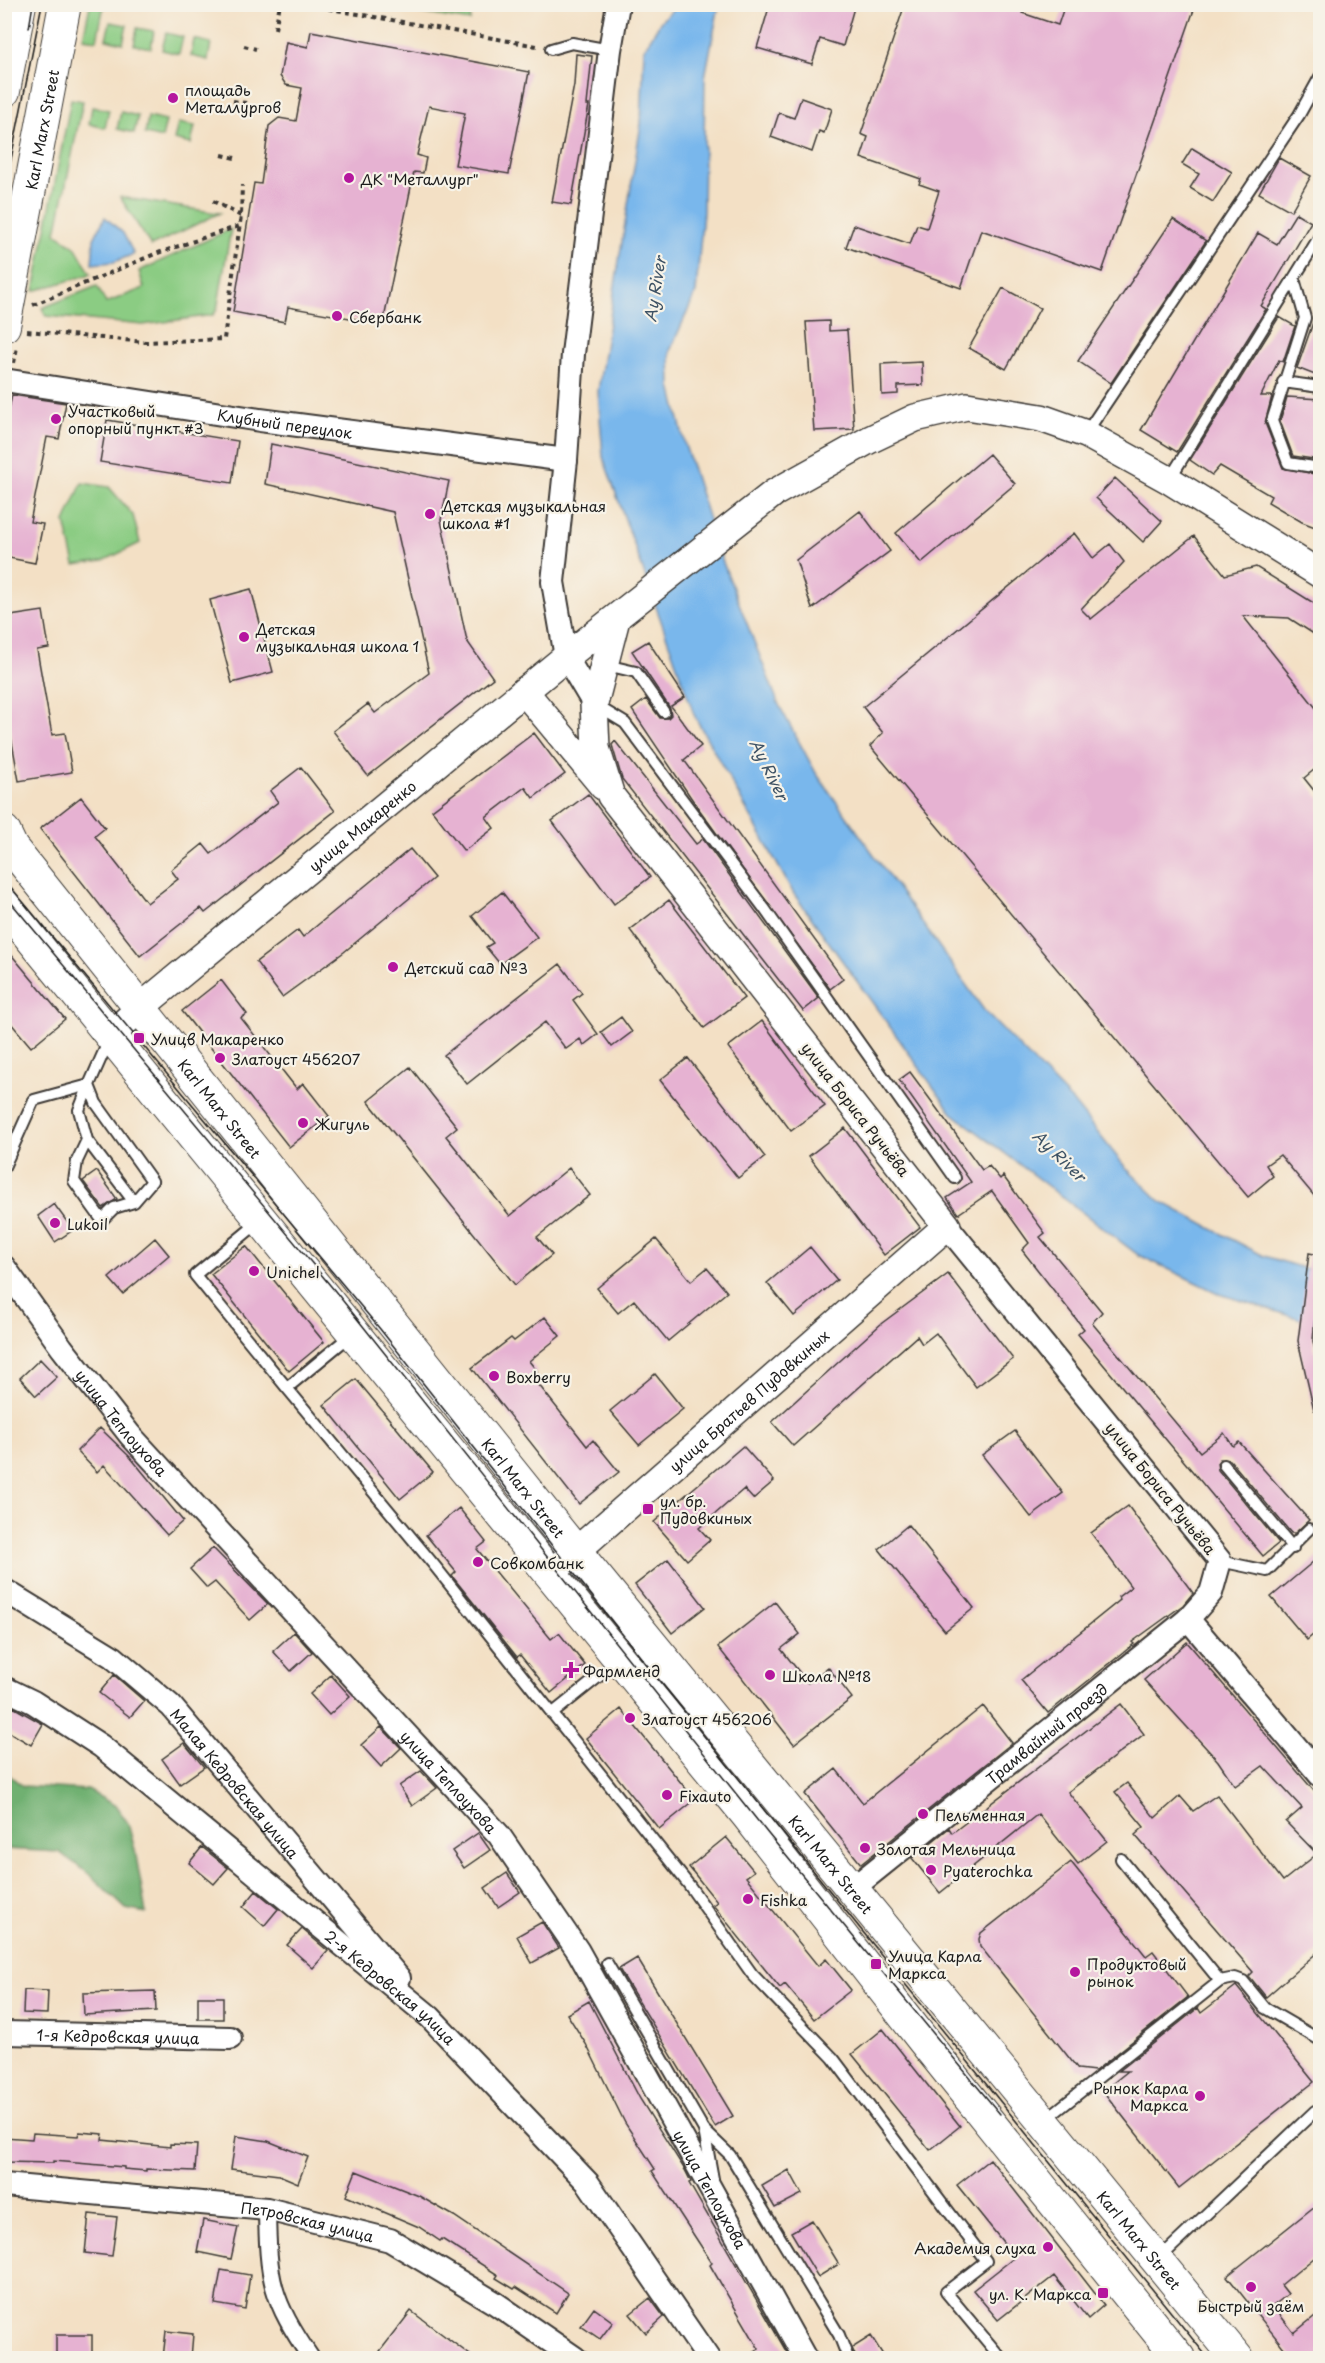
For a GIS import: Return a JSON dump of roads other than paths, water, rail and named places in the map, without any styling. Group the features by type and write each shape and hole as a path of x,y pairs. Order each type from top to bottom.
{"main road":[{"name":"Karl Marx Street","path":"13,328 65,4"},
{"path":"4,91 14,14"},
{"name":"Karl Marx Street","path":"4,831 12,848 575,1551 1237,2358"},
{"path":"4,905 620,1660 1179,2358"}],"street":[{"path":"594,704 566,657 553,582 566,460 573,354 610,50 618,4"},
{"name":"Клубный переулок","path":"4,380 260,420 566,460"},
{"name":"улица Макаренко","path":"111,1035 141,1007 524,691 774,493 869,440 915,418 967,406 1041,417 1086,434 1169,480 1320,574"},
{"name":"улица Бориса Ручьёва","path":"623,613 603,664 594,704 596,748 611,796 947,1226 1220,1561"},
{"path":"524,691 611,796"},
{"name":"улица Братьев Пудовкиных","path":"550,1574 947,1226"},
{"name":"улица Теплоухова","path":"4,1267 62,1348 130,1435 499,1835 578,1951 805,2358"},
{"name":"Трамвайный проезд","path":"852,1889 1188,1619 1211,1593 1220,1561"},
{"name":"Малая Кедровская улица","path":"4,1590 113,1657 171,1706 291,1846 430,2017"},
{"path":"1188,1619 1320,1775"},
{"name":"2-я Кедровская улица","path":"4,1688 33,1702 100,1746 430,2017 588,2183 708,2358"},
{"name":"1-я Кедровская улица","path":"4,2033 230,2038"},
{"name":"Петровская улица","path":"4,2185 267,2209 390,2240 495,2303 575,2358"},
{"path":"267,2209 268,2264 275,2297 288,2325 311,2358"}],"lane":[{"path":"551,49 572,43 610,50"},
{"path":"1086,434 1299,115 1320,77"},
{"path":"1169,480 1320,236"},
{"path":"1294,279 1305,318 1272,421 1288,462 1320,468"},
{"path":"1283,382 1320,387"},
{"path":"603,664 636,672 664,712"},
{"path":"594,704 626,723 764,908 955,1178"},
{"path":"111,1035 79,1110 87,1140 134,1203"},
{"path":"4,1167 34,1100 89,1085"},
{"path":"87,1140 77,1161 74,1180 102,1220 114,1208 134,1203 152,1181 96,1104 89,1085"},
{"path":"262,1220 195,1275 286,1388 434,1564 689,1885 752,1974 833,2058 986,2261 946,2292 1001,2358"},
{"path":"286,1388 353,1333"},
{"path":"1224,1466 1293,1548"},
{"path":"1220,1561 1267,1571 1293,1548 1309,1529"},
{"path":"552,1714 620,1660"},
{"path":"1121,1858 1220,1981"},
{"path":"607,1963 704,2130 730,2155 743,2175 839,2335 848,2358"},
{"path":"1043,2122 1220,1981 1235,1978 1243,1981 1266,2008 1320,2040"},
{"path":"1157,2261 1315,2111"},
{"path":"704,2130 716,2197"}],"water":[{"name":"Ay River","path":"677,5 719,5 705,77 703,212 696,292 670,351 671,386 685,445 722,560 779,705 816,773 986,1013 1074,1103 1126,1168 1160,1201 1264,1256 1320,1273 1320,1325 1220,1294 1137,1254 952,1113 794,894 695,717 603,457 598,391 641,124 644,49 661,21"},
{"path":"105,217 123,233 134,254 114,262 92,264 94,239"}],"tram line":[{"path":"29,28 33,4"},
{"path":"4,194 42,4"},
{"path":"4,879 380,1329 654,1674 1208,2358"},
{"path":"4,894 335,1291 769,1835 1000,2114"}],"place":[{"name":"площадь Металлургов","path":"173,98"},
{"name":"ДК \"Металлург\"","path":"349,178"},
{"name":"Сбербанк","path":"337,316"},
{"name":"Участковый опорный пункт #3","path":"56,419"},
{"name":"Детская музыкальная школа #1","path":"430,514"},
{"name":"Детская музыкальная школа 1","path":"244,637"},
{"name":"Детский сад №3","path":"393,967"},
{"name":"Улицв Макаренко","path":"139,1038"},
{"name":"Златоуст 456207","path":"220,1058"},
{"name":"Жигуль","path":"303,1123"},
{"name":"Lukoil","path":"55,1223"},
{"name":"Unichel","path":"254,1271"},
{"name":"Boxberry","path":"494,1376"},
{"name":"ул. бр. Пудовкиных","path":"648,1509"},
{"name":"Совкомбанк","path":"478,1562"},
{"name":"Фармленд","path":"571,1670"},
{"name":"Школа №18","path":"770,1675"},
{"name":"Златоуст 456206","path":"630,1718"},
{"name":"Fixauto","path":"667,1795"},
{"name":"Пельменная","path":"923,1814"},
{"name":"Золотая Мельница","path":"865,1848"},
{"name":"Pyaterochka","path":"931,1870"},
{"name":"Fishka","path":"748,1899"},
{"name":"Улица Карла Маркса","path":"876,1964"},
{"name":"Продуктовый рынок","path":"1075,1972"},
{"name":"Рынок Карла Маркса","path":"1200,2096"},
{"name":"Академия слуха","path":"1048,2247"},
{"name":"Быстрый заём","path":"1251,2287"},
{"name":"ул. К. Маркса","path":"1103,2293"}]}
